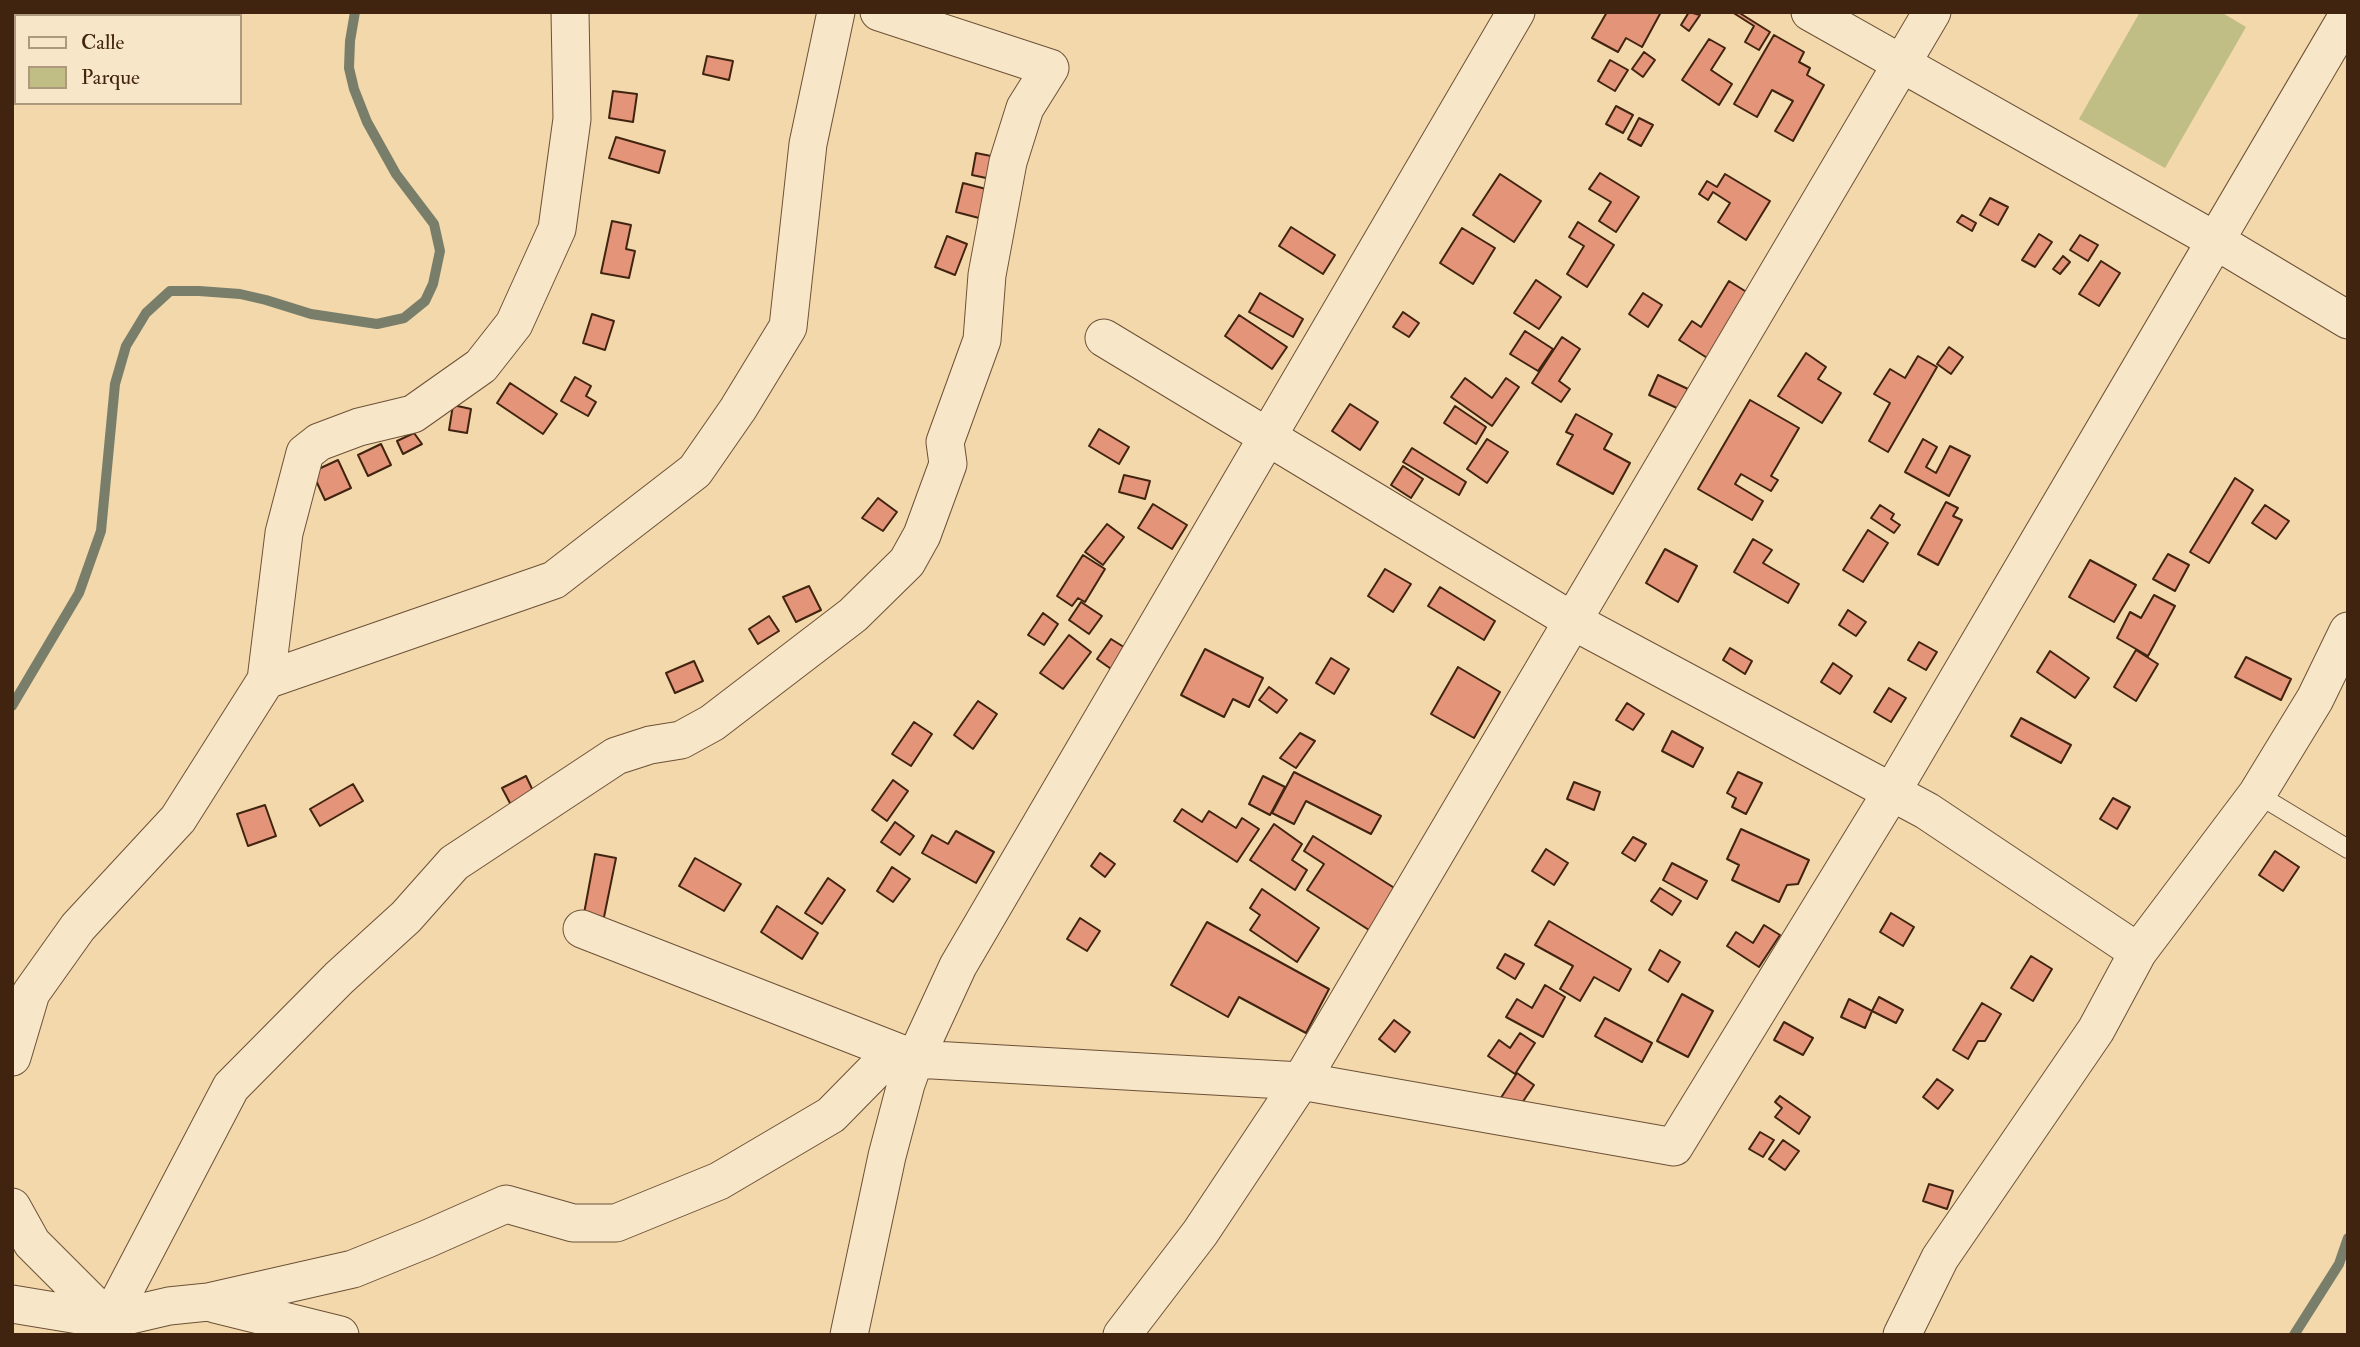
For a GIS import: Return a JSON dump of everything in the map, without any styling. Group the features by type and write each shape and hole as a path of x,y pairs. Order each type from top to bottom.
{"street":[{"path":"12,1057 31,993 78,926 178,819 266,680 284,533 305,453 319,442 359,427 413,414 481,366 513,324 557,229 572,119 570,12"},
{"path":"266,680 554,580 695,471 738,409 788,327 808,144 836,12"},
{"path":"107,1327 232,1087 340,978 406,917 454,863 616,755 650,744 681,740 712,723 853,615 907,562 922,535 948,464 945,442 982,340 987,275 1008,162 1025,108 1049,68 879,12"},
{"path":"849,1335 893,1131 915,1059 958,966 1516,12"},
{"path":"1810,12 2216,241 2348,320"},
{"path":"1122,1335 1200,1233 1301,1081 1932,12"},
{"path":"12,1304 107,1327 169,1306 208,1302 353,1269 506,1205 573,1223 616,1223 719,1181 831,1115 888,1057 1301,1081 1674,1147 1891,793 2348,15"},
{"path":"1104,338 1571,620 1927,811 2138,952"},
{"path":"1902,1335 1940,1258 2095,1030 2138,952 2257,794 2315,699 2348,631"},
{"path":"582,929 915,1059"},
{"path":"12,1207 32,1243 107,1327"},
{"path":"208,1302 341,1335"}],"lane":[{"path":"2257,794 2348,849"}],"green space":[{"path":"2140,12 2221,12 2246,27 2165,168 2079,119"}],"building":[{"path":"1607,12 1661,12 1642,47 1626,38 1618,52 1592,38"},
{"path":"1689,12 1700,15 1689,31 1681,25"},
{"path":"1732,12 1738,12 1770,32 1759,50 1745,42 1754,26"},
{"path":"1774,35 1804,52 1799,62 1810,68 1807,75 1824,85 1793,141 1775,131 1793,101 1772,90 1757,117 1734,104"},
{"path":"1709,39 1725,48 1711,70 1732,84 1719,105 1682,80"},
{"path":"1644,52 1655,60 1643,77 1632,69"},
{"path":"707,56 733,61 729,80 703,74"},
{"path":"1610,60 1628,70 1615,91 1598,81"},
{"path":"613,91 637,94 633,122 609,118"},
{"path":"1616,106 1633,115 1623,133 1606,124"},
{"path":"1639,118 1653,125 1641,146 1628,139"},
{"path":"616,137 665,151 659,173 609,158"},
{"path":"976,153 996,157 991,179 972,175"},
{"path":"1600,173 1639,197 1616,232 1599,221 1611,202 1589,189"},
{"path":"1500,174 1541,201 1514,242 1473,215"},
{"path":"1725,174 1770,201 1746,240 1718,222 1730,203 1713,192 1708,200 1699,194 1707,181 1717,187"},
{"path":"963,183 986,189 979,218 956,212"},
{"path":"1990,198 2008,207 1998,225 1980,215"},
{"path":"1962,215 1976,223 1972,231 1957,222"},
{"path":"612,221 631,225 626,249 635,251 629,278 601,273"},
{"path":"1578,222 1614,245 1587,287 1567,274 1584,246 1569,237"},
{"path":"1291,227 1335,255 1323,274 1279,246"},
{"path":"1462,228 1495,248 1473,284 1440,263"},
{"path":"2039,234 2052,242 2035,267 2022,260"},
{"path":"2080,235 2098,245 2088,261 2070,250"},
{"path":"947,236 967,244 955,275 935,267"},
{"path":"2063,256 2070,262 2060,274 2053,269"},
{"path":"2101,261 2120,273 2099,306 2079,294"},
{"path":"1536,280 1561,297 1539,329 1514,313"},
{"path":"1729,281 1753,296 1712,361 1679,340 1692,321 1701,327"},
{"path":"1260,293 1303,319 1293,337 1249,312"},
{"path":"1643,293 1662,305 1648,327 1629,314"},
{"path":"1403,312 1419,323 1409,337 1393,327"},
{"path":"592,314 614,321 605,350 583,343"},
{"path":"1239,315 1287,347 1272,369 1225,336"},
{"path":"1525,331 1553,349 1538,371 1510,354"},
{"path":"1562,337 1580,349 1559,381 1570,389 1561,402 1532,383"},
{"path":"1949,347 1963,357 1951,374 1937,364"},
{"path":"1806,353 1826,367 1818,379 1841,393 1822,423 1778,396"},
{"path":"1918,356 1937,367 1888,452 1869,441 1890,403 1874,394 1890,369 1905,378"},
{"path":"1658,375 1688,389 1679,409 1649,395"},
{"path":"575,377 591,386 586,396 596,402 588,416 561,401"},
{"path":"1465,378 1492,398 1506,378 1519,387 1492,426 1451,397"},
{"path":"510,383 557,414 543,434 497,403"},
{"path":"1750,400 1799,428 1771,476 1778,480 1771,491 1741,474 1735,484 1763,501 1752,520 1698,489"},
{"path":"1350,404 1378,422 1360,450 1332,431"},
{"path":"453,405 471,409 467,433 449,430"},
{"path":"1455,406 1486,427 1476,444 1444,423"},
{"path":"1576,414 1612,434 1604,449 1630,463 1613,494 1557,464 1573,435 1566,432"},
{"path":"1099,429 1129,447 1119,464 1089,446"},
{"path":"414,433 422,444 403,454 397,441"},
{"path":"1487,439 1508,452 1487,483 1467,469"},
{"path":"1923,439 1937,447 1926,467 1936,473 1950,446 1970,456 1949,496 1905,472"},
{"path":"381,444 391,465 368,476 358,455"},
{"path":"1412,448 1466,482 1459,495 1403,462"},
{"path":"338,460 351,488 325,500 312,472"},
{"path":"1403,466 1423,479 1411,498 1391,485"},
{"path":"1124,475 1150,481 1145,499 1119,492"},
{"path":"2235,478 2253,490 2209,563 2190,552"},
{"path":"878,498 897,512 883,531 862,518"},
{"path":"1946,502 1958,508 1953,516 1962,520 1938,565 1918,554"},
{"path":"1153,504 1187,525 1172,549 1138,528"},
{"path":"1880,505 1894,514 1891,519 1900,525 1894,533 1871,518"},
{"path":"2265,505 2289,521 2276,539 2252,523"},
{"path":"1107,524 1124,537 1103,565 1085,552"},
{"path":"1868,530 1888,543 1863,582 1843,570"},
{"path":"1753,539 1772,550 1763,563 1799,584 1788,603 1734,572"},
{"path":"1665,549 1697,566 1678,602 1646,583"},
{"path":"2168,554 2189,565 2175,591 2153,579"},
{"path":"1083,555 1105,569 1085,602 1078,598 1072,606 1057,596"},
{"path":"2090,560 2136,585 2114,622 2069,597"},
{"path":"1385,569 1411,584 1393,612 1368,596"},
{"path":"809,586 821,610 796,622 783,597"},
{"path":"1440,587 1495,621 1484,640 1428,606"},
{"path":"2154,595 2175,606 2148,656 2117,638 2130,612 2141,618"},
{"path":"1081,602 1102,616 1089,634 1069,620"},
{"path":"1848,610 1866,622 1856,636 1839,625"},
{"path":"1043,613 1058,624 1044,645 1028,635"},
{"path":"769,616 779,631 758,644 749,629"},
{"path":"1069,635 1091,652 1063,689 1040,673"},
{"path":"1111,639 1127,649 1114,671 1097,659"},
{"path":"1919,642 1937,652 1926,670 1908,660"},
{"path":"1730,648 1752,661 1745,674 1723,660"},
{"path":"1205,649 1263,678 1249,707 1233,699 1224,717 1181,695"},
{"path":"2136,650 2158,664 2136,701 2114,687"},
{"path":"2050,651 2089,678 2075,698 2037,672"},
{"path":"2246,657 2291,679 2281,700 2235,677"},
{"path":"1331,658 1349,669 1334,694 1316,683"},
{"path":"694,661 703,681 675,693 666,673"},
{"path":"1833,663 1852,676 1840,694 1821,682"},
{"path":"1458,667 1500,692 1474,738 1431,714"},
{"path":"1269,687 1287,700 1277,713 1259,700"},
{"path":"1889,688 1906,698 1891,722 1874,712"},
{"path":"978,701 997,714 973,749 954,735"},
{"path":"1627,703 1644,714 1633,730 1616,720"},
{"path":"2021,718 2071,745 2061,763 2011,736"},
{"path":"914,722 932,734 911,766 892,754"},
{"path":"1672,731 1703,748 1693,767 1662,751"},
{"path":"1300,733 1315,741 1296,768 1280,758"},
{"path":"1294,772 1381,816 1371,834 1306,801 1294,824 1272,813"},
{"path":"1738,772 1762,783 1746,814 1732,807 1736,798 1727,793"},
{"path":"526,776 534,793 511,805 502,788"},
{"path":"1263,776 1285,787 1270,815 1249,804"},
{"path":"893,780 908,791 887,821 872,810"},
{"path":"1574,782 1600,792 1594,810 1567,799"},
{"path":"353,784 363,801 320,826 310,809"},
{"path":"2113,798 2130,807 2117,829 2100,819"},
{"path":"265,805 276,836 248,846 237,814"},
{"path":"1182,809 1202,822 1209,811 1236,828 1242,818 1259,829 1237,862 1174,821"},
{"path":"895,822 914,836 900,855 881,842"},
{"path":"1274,824 1302,844 1292,860 1307,870 1295,890 1250,860"},
{"path":"1741,829 1809,860 1798,884 1787,885 1779,902 1732,880 1739,865 1727,859"},
{"path":"956,831 994,852 976,883 922,853 932,835 948,844"},
{"path":"1313,836 1396,889 1369,930 1307,890 1324,864 1304,851"},
{"path":"1633,837 1646,844 1635,861 1622,853"},
{"path":"1546,849 1568,863 1554,885 1532,871"},
{"path":"2275,851 2299,867 2283,891 2259,875"},
{"path":"1100,853 1115,864 1105,877 1091,866"},
{"path":"595,854 616,858 603,922 583,919"},
{"path":"695,858 741,884 724,911 679,886"},
{"path":"1672,863 1707,881 1697,899 1663,880"},
{"path":"892,867 910,879 893,902 877,891"},
{"path":"828,878 845,890 822,924 805,913"},
{"path":"1660,888 1681,901 1672,915 1651,901"},
{"path":"1262,889 1319,928 1297,962 1250,930 1260,915 1250,908"},
{"path":"777,906 818,933 802,959 761,932"},
{"path":"1891,913 1914,927 1903,946 1880,932"},
{"path":"1080,918 1100,931 1087,951 1067,939"},
{"path":"1549,921 1631,969 1619,991 1594,977 1580,1001 1560,989 1573,966 1535,945"},
{"path":"1207,922 1329,989 1306,1033 1239,997 1228,1017 1171,985"},
{"path":"1764,925 1780,935 1759,967 1727,946 1736,932 1753,943"},
{"path":"1660,950 1680,962 1668,982 1649,970"},
{"path":"1505,954 1524,964 1515,979 1497,968"},
{"path":"2031,956 2052,969 2033,1001 2011,988"},
{"path":"1545,985 1565,997 1543,1037 1506,1017 1517,999 1532,1008"},
{"path":"1682,994 1713,1011 1688,1057 1657,1041"},
{"path":"1879,997 1903,1010 1896,1023 1872,1011"},
{"path":"1849,999 1872,1011 1865,1028 1841,1017"},
{"path":"1982,1003 2001,1014 1985,1041 1978,1041 1968,1059 1953,1050"},
{"path":"1605,1018 1652,1043 1642,1062 1595,1036"},
{"path":"1394,1020 1410,1032 1395,1052 1379,1039"},
{"path":"1784,1022 1813,1038 1803,1055 1774,1040"},
{"path":"1520,1033 1535,1043 1515,1074 1488,1056 1499,1040 1510,1048"},
{"path":"1517,1073 1534,1085 1514,1115 1493,1110"},
{"path":"1937,1079 1953,1090 1938,1109 1923,1097"},
{"path":"1780,1096 1810,1117 1799,1134 1775,1117 1782,1108 1775,1102"},
{"path":"1760,1132 1774,1140 1763,1157 1749,1149"},
{"path":"1783,1140 1799,1151 1785,1170 1769,1159"},
{"path":"1929,1184 1953,1191 1947,1209 1923,1201"}],"waterway":[{"path":"12,706 79,593 101,531 115,384 126,346 146,313 170,291 240,294 311,314 377,324 404,318 425,301 433,284 440,251 434,224 396,174 367,122 354,89 349,68 355,12"},
{"path":"2294,1335 2339,1264 2348,1238"}]}
